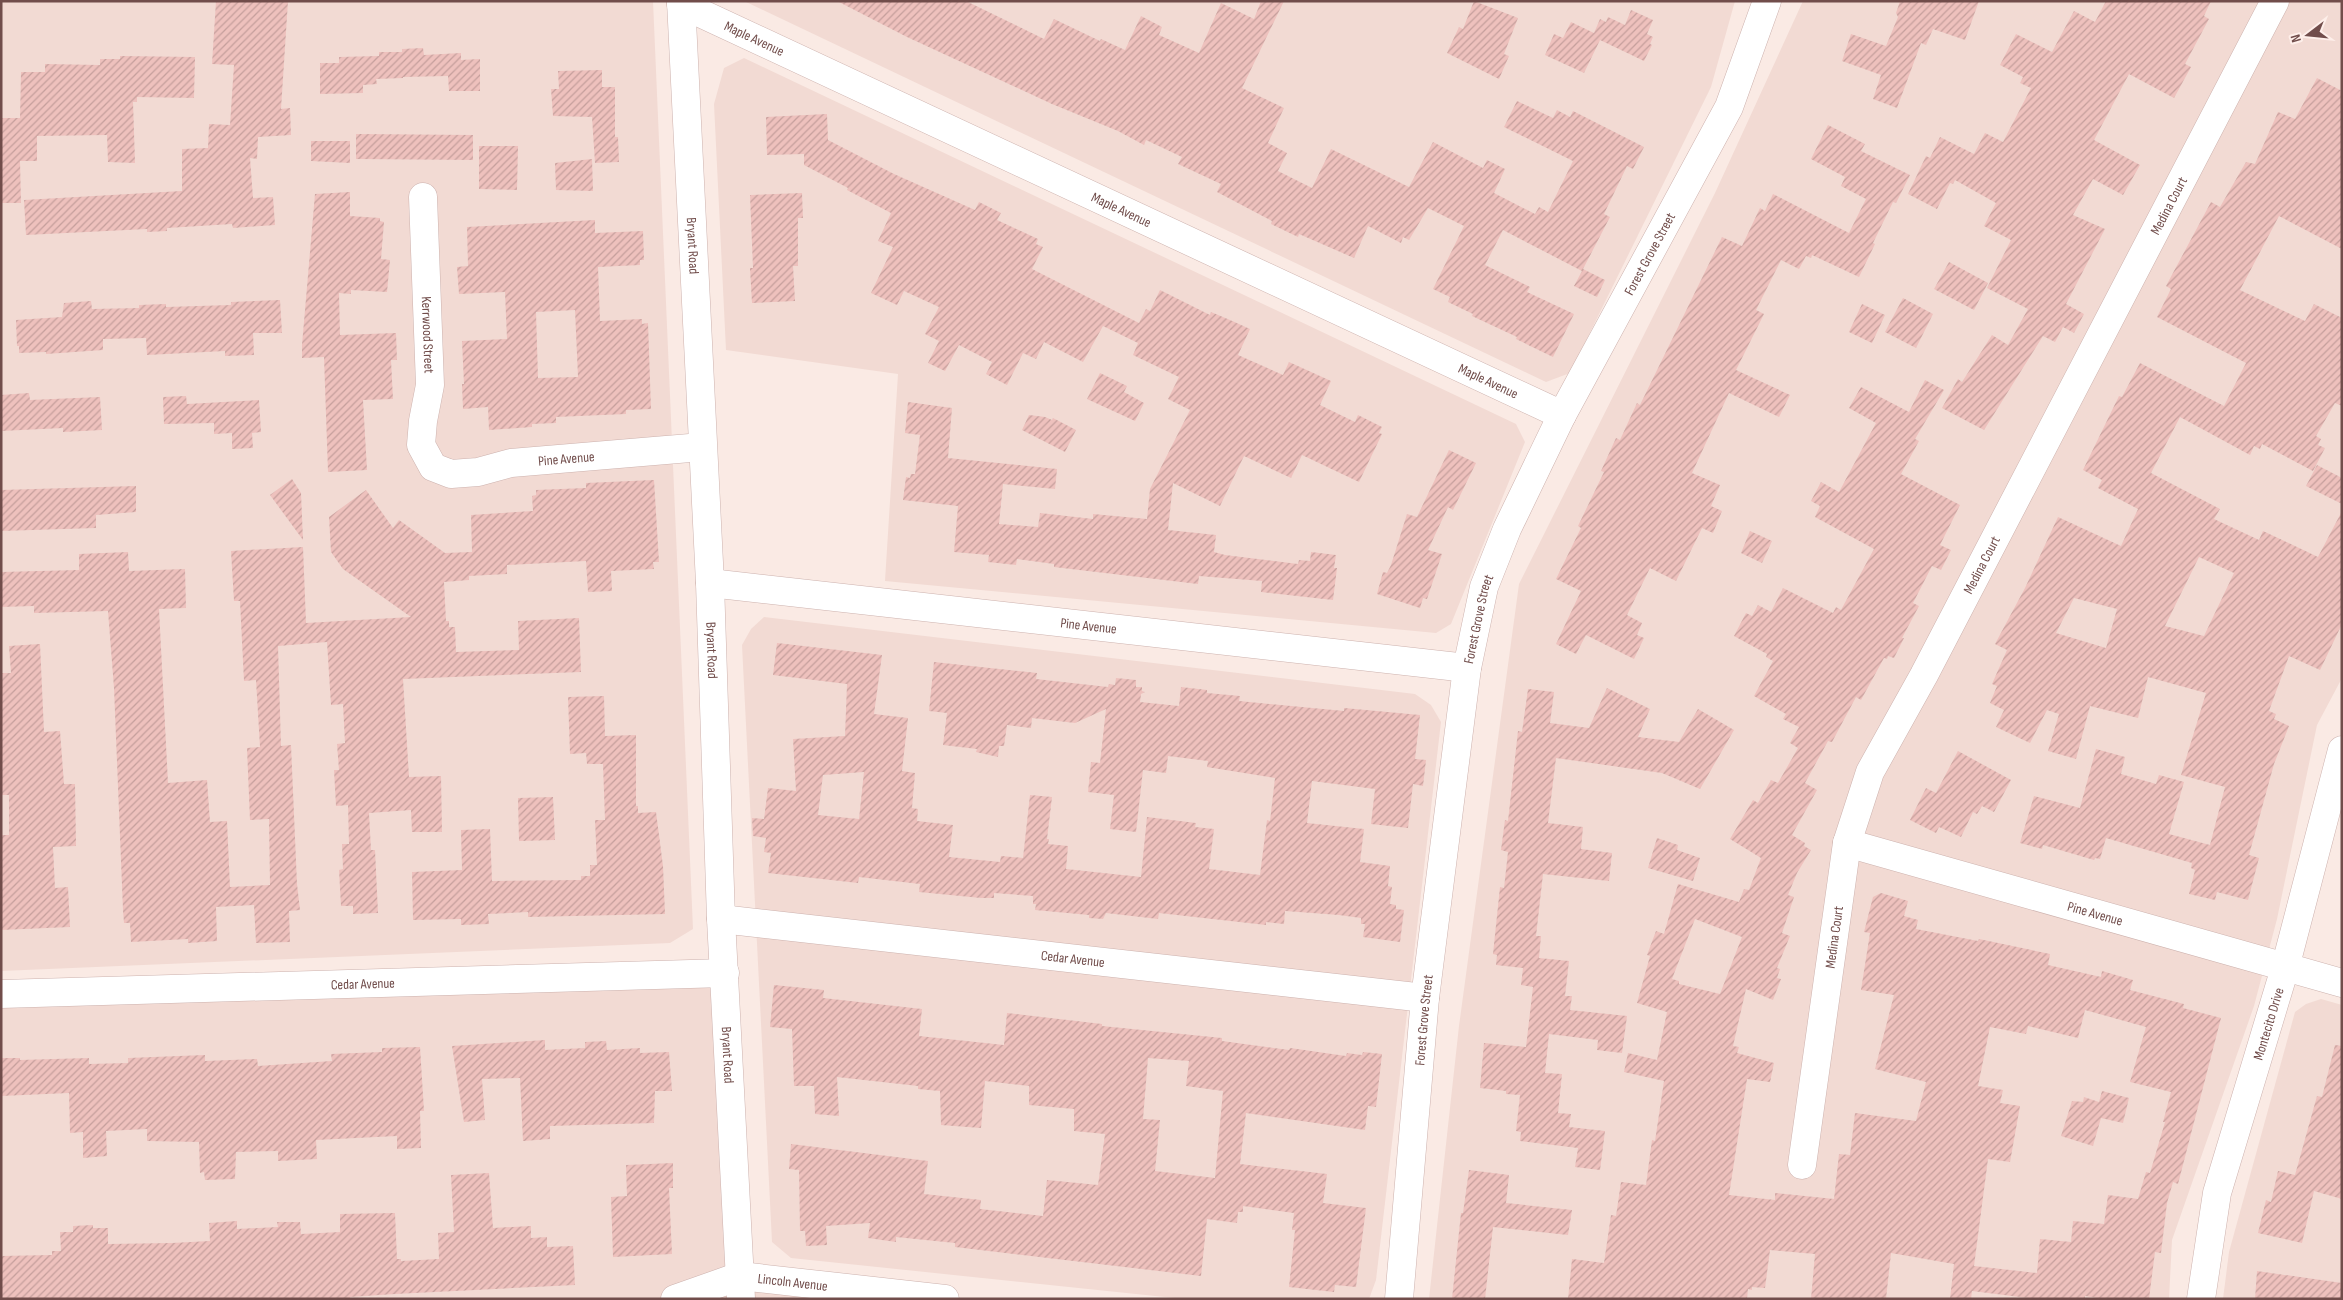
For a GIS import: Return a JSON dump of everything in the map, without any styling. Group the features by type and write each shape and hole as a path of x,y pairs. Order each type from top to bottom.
{"street":[{"name":"Forest Grove Street","path":"1399,1299 1425,998 1468,668 1484,587 1507,529 1562,415 1730,107 1767,1"},
{"name":"Medina Court","path":"1802,1165 1847,843 1870,772 1928,667 2275,1"},
{"name":"Maple Avenue","path":"681,3 1562,415"},
{"name":"Bryant Road","path":"681,3 710,583 721,919 740,1287"},
{"name":"Kerrwood Street","path":"423,197 430,385 423,421 421,445 433,466"},
{"name":"Pine Avenue","path":"433,466 451,474 478,472 511,463 702,447"},
{"name":"Pine Avenue","path":"710,583 1468,668"},
{"name":"Montecito Drive","path":"2201,1299 2218,1193 2285,968 2342,750"},
{"name":"Pine Avenue","path":"1847,843 2342,983"},
{"name":"Cedar Avenue","path":"721,919 1425,998"},
{"name":"Cedar Avenue","path":"1,994 725,973"},
{"name":"Lincoln Avenue","path":"674,1299 740,1287 945,1299"}],"shaded area":[{"path":"1,1 653,1 693,929 670,943 1,971"},
{"path":"744,1 1735,1 1711,87 1570,373 1546,382"},
{"path":"1803,1 2342,1 2342,678 2317,725 2277,919 2254,1006 2172,1240 2169,1299 1429,1299 1459,1026 1519,584 1715,193"},
{"path":"744,58 1516,424 1525,442 1451,624 1436,633 885,581 898,374 726,350 714,104 724,68"},
{"path":"764,617 1415,694 1431,705 1441,722 1376,1280 1369,1299 1184,1299 791,1258 772,1242 742,645 751,629"},
{"path":"725,973 740,1275 945,1299 1,1299 1,994"},
{"path":"2321,999 2342,1005 2342,1299 2223,1299 2229,1252 2295,1012 2306,1004"}],"building":[{"path":"216,1 288,1 281,109 290,108 291,135 258,137 257,159 250,158 253,198 273,197 275,225 233,228 232,224 167,228 167,231 147,232 147,229 26,235 24,200 182,191 182,149 208,148 209,124 230,125 234,65 212,64"},
{"path":"837,1 966,1 1044,39 1054,19 1100,41 1101,39 1125,50 1141,16 1162,27 1159,35 1199,53 1221,3 1254,19 1261,1 1284,1 1242,88 1284,108 1268,143 1287,153 1278,171 1312,188 1331,149 1409,187 1433,142 1483,168 1487,160 1505,169 1494,193 1535,214 1539,207 1548,212 1573,161 1504,127 1517,101 1553,118 1557,110 1570,117 1573,111 1644,147 1633,169 1627,166 1604,214 1610,217 1583,269 1605,280 1597,297 1574,286 1582,271 1503,230 1485,265 1530,287 1527,292 1574,314 1553,357 1516,339 1517,337 1472,316 1473,314 1448,302 1450,297 1433,289 1464,226 1428,208 1409,240 1403,237 1401,243 1368,226 1354,258 1299,234 1298,237 1271,224 1272,221 1217,192 1221,184 1178,164 1182,157 1146,140 1144,145 1118,131 1052,104 907,37"},
{"path":"1474,1 1518,18 1504,54 1509,56 1499,79 1447,53 1459,27 1463,29"},
{"path":"1900,1 1979,1 1965,40 1933,29 1926,45 1921,43 1897,108 1873,99 1881,75 1842,61 1851,34 1886,46 1898,17 1896,13"},
{"path":"2106,1 2211,1 2204,16 2209,19 2185,64 2191,67 2174,98 2129,74 2094,140 2140,165 2123,195 2093,179 2073,215 2105,229 2066,304 2084,314 2074,333 2063,327 2055,342 2043,336 1984,430 1942,408 1958,379 1962,382 1992,335 2008,345 2028,309 1987,288 2011,240 1984,226 1996,203 1955,180 1953,184 1950,183 1937,209 1908,194 1926,156 1930,158 1940,137 1974,154 1985,133 2003,142 2031,88 2020,83 2023,77 2000,65 2016,34 2052,52 2074,11 2095,22"},
{"path":"1631,10 1653,20 1647,34 1653,37 1650,44 1652,45 1644,61 1600,40 1584,73 1545,55 1554,34 1563,38 1571,22 1594,33 1600,19 1606,22 1608,17 1625,25"},
{"path":"423,48 424,55 461,53 461,60 480,59 480,91 449,91 448,76 376,79 377,84 363,85 363,93 320,94 320,63 339,63 339,57 379,56 379,52 402,52 402,49"},
{"path":"120,56 195,57 194,98 137,97 137,102 133,102 135,163 108,162 107,135 37,136 37,161 20,161 21,203 1,203 1,118 20,118 21,72 45,72 45,64 100,65 100,59 120,59"},
{"path":"602,70 602,87 615,87 615,137 618,137 619,162 595,163 592,117 553,116 551,89 559,89 558,71"},
{"path":"2317,78 2342,91 2342,249 2279,216 2240,290 2305,321 2314,304 2342,318 2342,406 2335,403 2316,436 2321,439 2318,445 2325,448 2313,471 2262,444 2260,449 2254,446 2250,455 2180,417 2151,473 2220,509 2214,519 2259,540 2263,531 2318,557 2342,511 2342,624 2320,670 2289,656 2269,711 2276,714 2274,719 2289,726 2274,764 2249,855 2259,858 2248,900 2217,892 2215,900 2189,894 2195,870 2191,868 2192,863 2106,838 2100,859 2095,858 2094,860 2043,845 2042,849 2020,843 2034,796 2080,808 2096,749 2125,757 2121,774 2156,784 2159,775 2184,782 2169,834 2210,845 2225,787 2181,775 2206,693 2148,677 2138,718 2090,706 2076,759 2048,751 2059,714 2047,710 2030,743 1996,727 2004,710 1990,703 1997,686 1992,684 2007,650 1995,644 2025,588 2058,517 2121,546 2138,509 2098,488 2102,480 2083,470 2119,396 2122,397 2140,363 2224,406 2246,363 2157,317 2171,289 2166,286 2211,202 2220,207 2246,162 2255,164 2278,112 2295,119","holes":["2199,557 2234,573 2204,636 2165,626","2074,598 2117,609 2106,648 2056,633"]},
{"path":"827,114 828,140 894,174 975,210 979,202 1001,213 997,220 1038,239 1036,244 1043,247 1032,269 1139,323 1146,309 1150,311 1160,290 1210,315 1211,312 1250,329 1238,355 1283,375 1289,362 1331,381 1320,405 1355,422 1358,415 1382,427 1379,433 1382,434 1359,482 1302,455 1291,478 1244,456 1220,506 1173,483 1168,530 1216,535 1214,552 1225,555 1298,564 1299,560 1310,561 1311,552 1336,555 1334,568 1337,568 1333,600 1261,592 1262,581 1199,576 1198,584 1054,567 1054,564 1017,559 1016,565 988,562 989,555 954,552 958,506 903,500 906,477 910,478 911,474 915,474 920,435 905,433 908,402 952,408 948,458 1057,469 1055,489 1003,484 999,524 1038,527 1040,513 1093,519 1093,514 1147,519 1150,489 1190,410 1168,399 1179,377 1133,355 1138,343 1103,326 1083,362 1044,342 1036,359 1023,353 1007,385 986,374 992,362 959,345 945,371 928,363 939,341 925,334 939,307 904,291 897,305 871,293 893,247 878,241 891,213 804,165 804,154 767,155 766,117"},
{"path":"1828,125 1865,144 1861,151 1910,175 1896,203 1893,202 1859,277 1812,255 1811,258 1806,256 1799,269 1781,260 1756,310 1764,314 1736,370 1790,395 1779,417 1729,393 1692,473 1720,485 1711,506 1722,511 1713,533 1702,528 1676,581 1650,568 1627,615 1642,623 1637,635 1644,638 1634,659 1586,635 1576,654 1556,644 1581,591 1556,579 1581,528 1578,526 1604,472 1601,471 1616,438 1620,440 1637,403 1640,405 1722,237 1742,246 1760,208 1765,211 1773,194 1849,233 1866,199 1841,186 1845,177 1811,159"},
{"path":"356,134 473,135 473,160 356,159"},
{"path":"311,141 350,141 350,163 311,161"},
{"path":"479,146 518,146 517,190 479,189"},
{"path":"592,159 593,191 556,190 555,163"},
{"path":"350,192 350,216 380,218 380,221 384,222 381,259 390,260 387,292 351,290 351,294 339,293 340,335 396,333 397,360 391,360 393,399 363,400 367,470 328,472 324,357 302,358 302,345 315,194"},
{"path":"802,193 803,218 798,218 798,266 793,266 795,301 752,303 750,268 753,268 750,195"},
{"path":"595,220 595,233 643,231 644,260 640,260 640,265 598,267 600,321 642,319 642,324 648,323 651,409 626,410 626,414 556,417 556,423 489,430 488,407 463,409 462,341 507,339 505,292 459,294 457,267 468,266 467,227","holes":["575,310 578,377 538,378 536,312"]},
{"path":"1949,262 1988,283 1974,310 1934,289"},
{"path":"1903,298 1933,314 1916,348 1885,332"},
{"path":"280,300 282,333 253,333 254,355 225,356 225,351 147,355 146,338 103,339 103,350 46,354 46,352 19,353 19,346 17,346 16,320 62,317 64,303 91,301 92,309 139,308 139,305 166,304 166,307 231,305 231,302"},
{"path":"1862,304 1885,315 1872,343 1849,332"},
{"path":"1100,373 1127,386 1124,392 1144,403 1135,421 1087,399"},
{"path":"1925,380 1944,390 1915,439 1919,441 1901,474 1960,505 1940,545 1951,550 1941,570 1932,566 1913,603 1919,606 1894,658 1888,656 1887,659 1884,658 1861,700 1856,697 1832,742 1828,741 1805,783 1817,790 1792,835 1805,843 1804,846 1811,850 1797,873 1788,895 1794,897 1782,933 1790,936 1777,968 1780,969 1777,978 1781,979 1773,1000 1746,989 1733,1046 1739,1047 1737,1053 1774,1063 1770,1082 1747,1079 1729,1195 1775,1200 1775,1193 1834,1199 1839,1154 1850,1155 1855,1113 1916,1121 1926,1082 1875,1069 1894,995 1861,990 1870,933 1864,932 1873,897 1881,893 1908,901 1904,916 1918,920 1916,929 1978,941 1979,939 2050,954 2048,965 2101,977 2102,971 2133,980 2130,990 2184,1004 2183,1008 2221,1018 2178,1184 2173,1182 2167,1203 2161,1253 2155,1252 2149,1299 2103,1299 2085,1296 2085,1299 2035,1299 1972,1291 1971,1299 1950,1299 1954,1264 1891,1253 1886,1299 1811,1299 1815,1254 1770,1250 1765,1288 1752,1287 1752,1290 1748,1289 1747,1299 1568,1299 1572,1259 1604,1263 1611,1215 1616,1216 1621,1182 1646,1185 1652,1140 1655,1141 1664,1081 1624,1072 1628,1053 1657,1060 1667,1012 1637,1003 1650,956 1647,955 1656,931 1664,934 1678,884 1739,902 1744,889 1749,890 1761,858 1730,839 1753,800 1758,803 1771,780 1778,783 1798,748 1790,743 1799,727 1783,719 1786,714 1754,696 1773,661 1766,657 1767,654 1734,636 1746,613 1752,616 1758,605 1771,612 1783,588 1833,613 1836,607 1841,610 1874,549 1815,517 1820,506 1811,501 1821,482 1839,492 1876,423 1849,408 1861,387 1909,412","holes":["1695,919 1742,937 1720,994 1679,984 1679,981 1672,979","2085,1010 2146,1027 2130,1082 2171,1092 2163,1122 2165,1122 2150,1173 2146,1172 2138,1199 2108,1195 2104,1224 2073,1221 2071,1242 2040,1239 2037,1273 1974,1266 1988,1159 2010,1162 2020,1106 2000,1103 2003,1090 1978,1086 1990,1027 2026,1034 2028,1026 2078,1038"]},
{"path":"29,393 30,400 100,397 102,430 63,432 63,428 1,431 1,395"},
{"path":"186,396 187,404 259,400 261,432 252,433 253,448 232,449 232,433 214,434 214,423 164,424 163,397"},
{"path":"1029,415 1052,420 1053,418 1076,430 1065,452 1022,430"},
{"path":"1449,450 1476,463 1453,510 1448,507 1428,550 1442,554 1427,599 1423,598 1420,608 1377,594 1383,572 1387,573 1391,565 1407,514 1417,517"},
{"path":"2317,465 2342,478 2342,504 2306,486"},
{"path":"292,479 301,493 303,540 270,495"},
{"path":"654,480 659,562 653,562 654,569 611,571 612,591 588,592 586,561 507,565 507,574 469,576 469,580 444,582 446,621 449,621 449,627 455,627 456,652 519,650 518,621 579,618 581,672 403,679 409,777 441,776 442,832 412,832 411,810 369,813 371,850 375,850 378,913 353,914 353,906 341,906 339,870 343,869 342,844 349,844 348,805 336,806 334,770 339,770 337,744 345,743 343,704 331,705 327,642 278,646 281,746 291,745 297,884 300,910 289,911 290,942 256,943 254,905 216,907 217,941 188,943 188,939 131,942 130,923 124,923 123,910 114,688 108,611 34,613 34,606 1,607 1,572 79,570 79,554 128,552 129,571 185,569 186,608 159,609 168,783 207,780 210,822 227,821 230,887 270,885 269,819 250,820 247,748 260,747 256,680 244,681 240,601 234,601 231,551 303,547 306,623 411,617 343,569 331,552 329,517 366,490 393,528 399,520 445,553 472,552 471,515 533,511 532,496 536,495 536,490 586,488 586,483"},
{"path":"136,486 136,512 96,515 96,528 1,531 1,490"},
{"path":"1750,531 1772,541 1762,563 1741,553"},
{"path":"777,643 882,655 874,714 908,718 902,771 915,773 912,808 918,809 917,821 953,825 949,857 1000,862 1001,856 1023,858 1030,795 1052,797 1047,839 1049,839 1048,844 1068,846 1066,869 1141,877 1147,817 1196,823 1195,827 1214,829 1209,869 1260,875 1267,820 1270,821 1275,778 1207,767 1208,761 1168,756 1166,773 1143,770 1136,832 1110,829 1114,795 1088,792 1091,762 1100,763 1106,709 1075,723 1032,718 1031,728 1007,725 1004,746 999,746 998,757 976,752 977,749 943,745 947,713 929,711 934,662 1037,673 1036,679 1108,687 1109,684 1115,685 1116,678 1136,680 1136,687 1142,687 1142,691 1145,692 1141,694 1140,702 1179,706 1181,687 1207,690 1207,693 1240,696 1239,701 1344,711 1344,708 1420,715 1415,759 1426,760 1423,786 1413,784 1408,828 1371,824 1375,789 1312,781 1307,823 1364,829 1360,862 1390,866 1388,886 1392,887 1390,904 1396,905 1396,909 1404,910 1400,942 1363,937 1365,924 1361,924 1361,918 1339,915 1285,911 1284,924 1266,922 1266,925 1159,913 1158,919 1106,913 1103,919 1089,918 1089,915 1035,910 1036,904 1033,904 1033,896 994,893 994,898 981,898 919,892 920,884 859,877 858,883 768,873 771,853 764,852 766,838 753,836 752,818 764,819 768,788 796,791 793,739 845,736 847,684 773,675","holes":["864,772 859,819 818,815 823,775"]},
{"path":"40,644 44,732 60,731 64,784 75,784 76,846 53,847 55,888 68,887 70,927 1,930 1,835 9,835 9,795 1,795 1,673 11,673 9,646"},
{"path":"1607,688 1650,709 1638,737 1679,742 1698,709 1734,730 1700,789 1662,773 1556,758 1548,823 1583,827 1581,849 1612,853 1609,881 1543,874 1536,936 1541,936 1539,958 1569,961 1565,996 1572,996 1570,1010 1627,1016 1622,1053 1597,1050 1598,1040 1549,1034 1545,1073 1562,1074 1558,1113 1571,1114 1569,1127 1605,1131 1600,1170 1575,1167 1578,1148 1520,1141 1521,1132 1516,1131 1520,1095 1506,1094 1506,1091 1480,1088 1484,1043 1526,1047 1533,987 1521,985 1523,968 1496,965 1497,955 1493,954 1500,887 1504,888 1508,852 1501,850 1505,820 1508,821 1518,731 1522,732 1528,689 1554,692 1550,723 1589,728"},
{"path":"604,696 605,736 636,735 636,806 638,806 638,813 656,812 663,866 665,914 528,917 528,912 488,914 489,924 461,925 461,919 413,920 412,872 462,870 461,830 490,829 492,881 581,880 581,876 590,876 590,865 597,865 595,820 605,820 603,764 587,764 586,753 570,754 568,697"},
{"path":"1958,751 2011,780 1994,812 1982,806 1977,814 1973,812 1961,837 1939,827 1936,833 1910,820 1926,788 1936,793"},
{"path":"553,797 555,840 519,841 518,798"},
{"path":"1657,838 1678,845 1677,850 1700,858 1693,881 1648,868"},
{"path":"774,985 824,990 823,998 922,1009 919,1036 1004,1045 1007,1013 1102,1024 1102,1026 1222,1038 1222,1041 1289,1050 1290,1048 1346,1056 1347,1053 1362,1055 1363,1052 1382,1054 1376,1107 1368,1106 1365,1130 1246,1113 1240,1164 1327,1174 1323,1203 1366,1208 1356,1287 1335,1285 1334,1292 1289,1287 1295,1230 1292,1230 1294,1213 1243,1206 1243,1212 1238,1212 1237,1223 1207,1219 1201,1276 955,1247 955,1243 896,1237 896,1242 868,1238 870,1223 826,1226 827,1245 806,1246 805,1231 800,1231 799,1170 789,1169 791,1144 928,1161 924,1194 981,1200 980,1209 1043,1216 1047,1180 1098,1185 1105,1134 1074,1131 1074,1109 1029,1105 1029,1086 985,1081 981,1128 941,1125 940,1091 918,1089 918,1086 837,1077 839,1116 815,1114 814,1086 794,1086 792,1029 770,1027","holes":["1148,1058 1189,1061 1186,1086 1223,1091 1215,1178 1155,1171 1160,1120 1143,1119"]},
{"path":"545,1040 545,1050 585,1048 585,1042 606,1041 607,1050 640,1048 640,1053 669,1052 672,1091 655,1091 654,1123 550,1126 550,1139 523,1141 520,1078 482,1079 485,1120 464,1122 452,1046"},
{"path":"2335,1045 2342,1046 2342,1199 2314,1191 2302,1243 2258,1233 2266,1200 2271,1202 2278,1171 2295,1175 2317,1096 2322,1097"},
{"path":"420,1047 424,1111 420,1111 421,1148 397,1149 397,1136 316,1140 317,1159 278,1161 278,1151 236,1152 235,1179 205,1180 204,1172 200,1173 199,1142 147,1141 147,1129 106,1131 107,1156 83,1158 83,1132 70,1133 69,1093 1,1096 1,1058 20,1058 20,1060 89,1058 89,1064 128,1063 128,1058 205,1055 205,1061 257,1059 258,1066 332,1061 331,1054 382,1052 382,1048"},
{"path":"2102,1091 2129,1098 2123,1123 2101,1118 2093,1146 2061,1136 2072,1101 2083,1102 2084,1097 2099,1102"},
{"path":"673,1163 673,1188 669,1188 672,1254 613,1257 611,1197 627,1196 626,1165"},
{"path":"1469,1170 1509,1175 1506,1203 1572,1210 1568,1235 1493,1227 1485,1299 1452,1299 1461,1213 1463,1213"},
{"path":"489,1173 493,1228 531,1226 531,1238 547,1237 547,1247 573,1246 575,1285 395,1294 350,1297 350,1299 1,1299 1,1256 52,1255 52,1251 61,1251 60,1232 73,1232 73,1226 93,1225 93,1228 108,1228 108,1244 172,1243 210,1241 209,1223 237,1221 237,1229 278,1227 277,1222 300,1222 301,1234 340,1232 340,1214 395,1213 397,1259 401,1259 401,1261 439,1259 438,1233 454,1232 451,1175"},
{"path":"2257,1271 2342,1283 2342,1299 2255,1299"}]}
